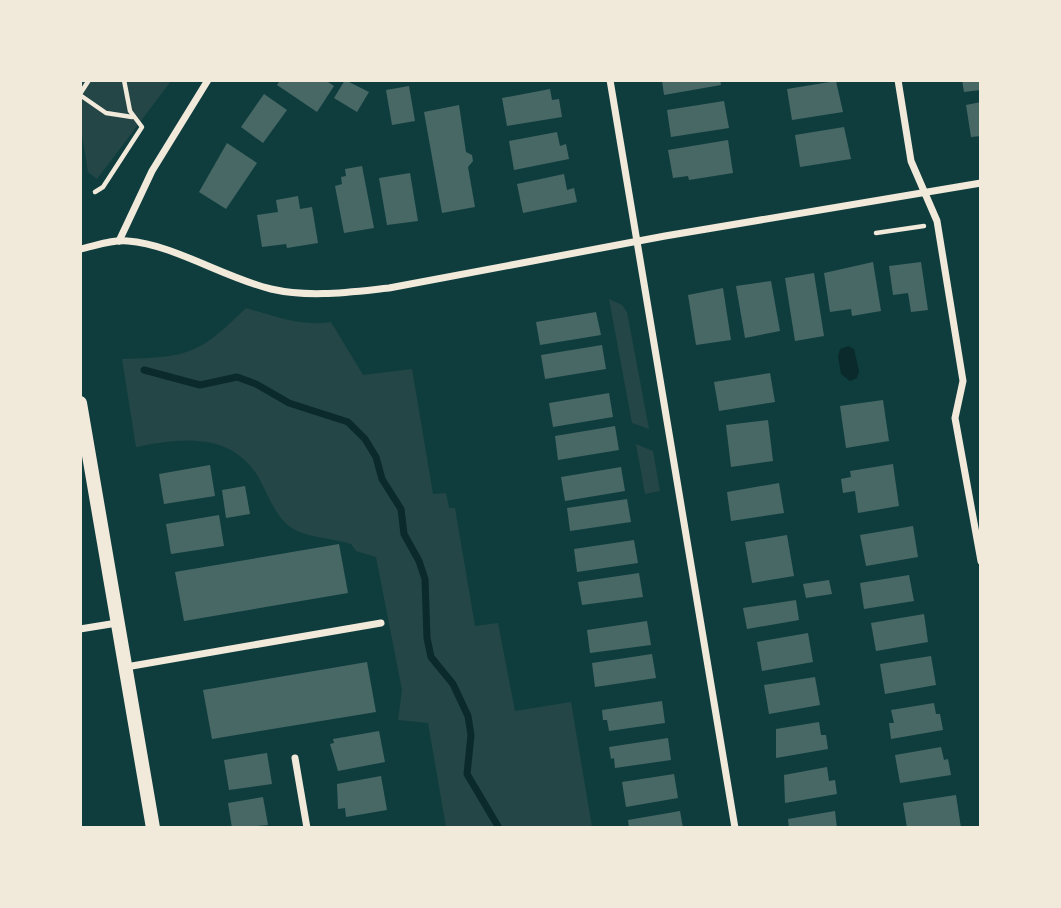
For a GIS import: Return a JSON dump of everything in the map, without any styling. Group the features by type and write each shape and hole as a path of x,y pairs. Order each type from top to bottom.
{"main road":[{"path":"80,404 153,828"}],"street":[{"path":"119,241 152,171 208,80"},
{"path":"610,80 735,828"},
{"path":"898,80 911,161 937,221 963,381 956,418 981,561"},
{"path":"80,249 119,241 144,242 240,281 312,294 389,288 636,241 981,183"},
{"path":"80,629 117,623"},
{"path":"126,667 381,623"},
{"path":"295,758 307,828"}],"path":[{"path":"89,80 80,94 106,113 132,117"},
{"path":"95,192 103,187 142,127 132,117 124,80"},
{"path":"876,233 927,225"}],"shaded area":[{"path":"80,81 171,81 97,179 88,172 81,129"},
{"path":"609,299 622,305 627,312 649,429 632,423"},
{"path":"246,308 298,322 331,322 363,375 412,369 433,494 446,493 449,508 455,508 475,626 498,623 515,711 571,702 592,827 446,827 428,723 398,720 402,690 376,557 356,551 351,544 310,535 289,526 276,511 249,464 222,446 189,440 136,447 122,359 163,357 191,350 216,336"},
{"path":"848,346 854,349 859,371 857,378 850,381 841,374 838,357 840,349"},
{"path":"636,444 653,451 660,491 645,494"}],"building":[{"path":"280,80 325,80 334,86 317,112 277,85"},
{"path":"345,80 369,92 357,112 334,98"},
{"path":"662,80 720,80 721,85 664,95"},
{"path":"962,80 981,80 981,90 964,92"},
{"path":"836,81 843,112 792,120 787,89"},
{"path":"409,86 415,121 392,125 386,90"},
{"path":"550,89 552,100 559,99 562,117 507,126 502,98"},
{"path":"264,94 287,110 263,143 241,127"},
{"path":"724,101 729,128 671,137 667,110"},
{"path":"981,102 981,136 971,137 966,105"},
{"path":"459,105 466,152 472,155 473,161 468,167 475,207 442,213 424,112"},
{"path":"844,127 851,159 800,167 795,135"},
{"path":"557,132 560,146 566,144 569,159 514,170 509,141"},
{"path":"728,140 733,173 689,180 688,176 673,178 668,150"},
{"path":"227,143 257,163 226,209 199,192"},
{"path":"362,166 374,228 344,233 335,186 342,184 341,177 346,176 345,169"},
{"path":"410,173 418,221 387,225 379,178"},
{"path":"564,174 567,190 574,188 577,202 523,213 517,184"},
{"path":"298,196 300,209 312,207 318,243 287,248 286,244 262,247 257,215 278,212 276,200"},
{"path":"873,262 881,311 852,316 851,309 830,312 824,273"},
{"path":"921,262 928,310 911,312 908,293 893,295 889,266"},
{"path":"814,273 824,336 795,341 785,278"},
{"path":"771,281 780,331 745,338 736,286"},
{"path":"723,288 731,340 696,345 688,295"},
{"path":"596,312 601,335 540,345 536,322"},
{"path":"602,345 606,369 545,379 541,355"},
{"path":"770,373 775,402 719,411 714,382"},
{"path":"609,393 613,417 553,427 549,403"},
{"path":"883,400 889,441 846,448 840,406"},
{"path":"768,420 773,461 731,467 726,425"},
{"path":"615,426 619,450 558,460 555,436"},
{"path":"893,464 899,506 858,513 855,491 843,493 841,479 851,477 850,471"},
{"path":"210,465 215,496 164,504 159,474"},
{"path":"621,467 625,491 565,501 561,477"},
{"path":"779,483 784,513 731,521 727,492"},
{"path":"245,486 250,514 226,518 222,490"},
{"path":"627,499 631,522 570,531 567,508"},
{"path":"219,515 224,546 171,554 166,524"},
{"path":"913,526 918,557 866,566 860,535"},
{"path":"787,535 794,576 752,583 745,542"},
{"path":"634,540 638,563 577,572 574,549"},
{"path":"339,544 348,593 184,621 175,572"},
{"path":"639,573 643,597 582,605 578,582"},
{"path":"909,575 914,601 864,609 860,583"},
{"path":"829,580 832,594 806,598 803,584"},
{"path":"796,600 799,620 747,629 743,608"},
{"path":"924,614 928,642 876,651 871,623"},
{"path":"647,621 651,645 590,653 587,630"},
{"path":"808,633 813,662 762,671 757,642"},
{"path":"652,654 656,678 595,687 592,663"},
{"path":"931,656 936,685 885,694 880,664"},
{"path":"367,662 376,712 212,739 203,690"},
{"path":"815,677 820,705 769,714 764,685"},
{"path":"662,701 665,723 609,731 607,720 603,720 602,710"},
{"path":"934,703 936,714 940,714 943,730 891,739 889,723 894,723 891,710"},
{"path":"819,722 821,735 826,735 828,749 776,758 776,729"},
{"path":"379,731 385,762 338,771 330,744 334,743 333,739"},
{"path":"668,738 671,760 615,768 609,747"},
{"path":"941,747 944,760 948,759 951,775 900,783 895,755"},
{"path":"267,753 272,784 229,790 224,760"},
{"path":"827,767 829,781 835,780 837,794 785,803 784,775"},
{"path":"674,774 678,798 626,807 622,782"},
{"path":"381,776 387,810 346,817 345,808 338,809 337,784"},
{"path":"956,795 961,828 907,828 903,803"},
{"path":"263,797 268,825 232,828 228,803"},
{"path":"680,811 683,828 629,828 628,820"},
{"path":"835,811 837,828 789,828 788,819"}],"waterway":[{"path":"144,370 200,385 237,377 256,384 289,403 348,422 365,439 376,457 382,479 401,509 404,534 419,561 425,579 427,638 431,657 453,684 468,716 471,735 467,774 499,828"}]}
